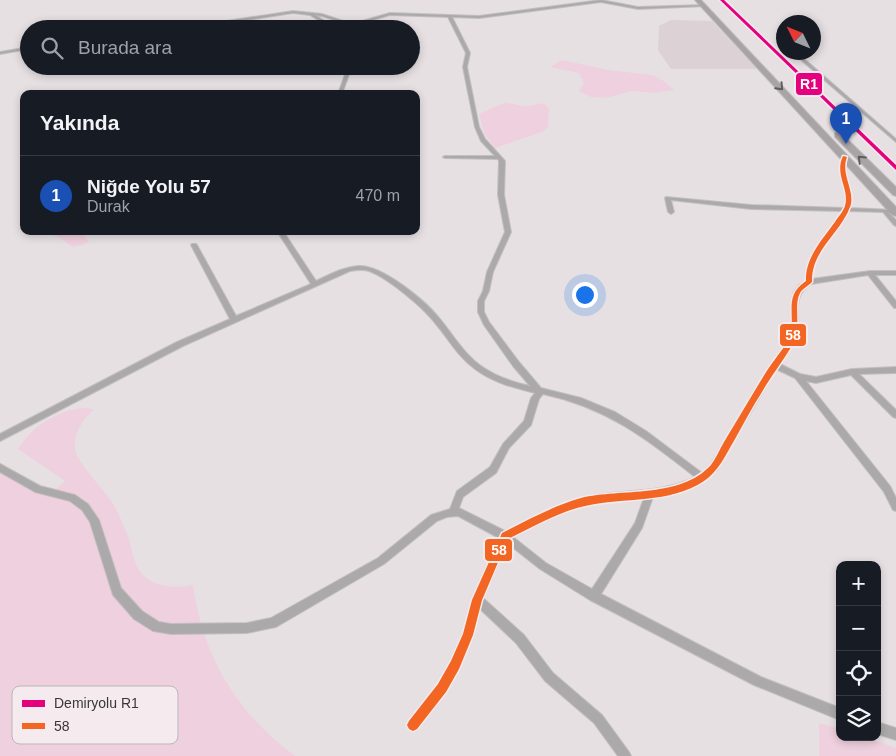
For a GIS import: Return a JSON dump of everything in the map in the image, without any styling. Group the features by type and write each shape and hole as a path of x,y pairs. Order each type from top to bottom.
{"highway":[{"path":"703,2 813,110"},
{"path":"703,2 895,212"},
{"path":"833,130 896,193"}],"street":[{"path":"369,20 390,14 479,17 601,1 638,8 703,2"},
{"path":"237,20 286,12 322,15 337,20"},
{"path":"308,14 319,20"},
{"path":"450,17 468,53 465,67 477,127 483,140 502,160 501,195 508,232 490,272 486,291 481,301 481,312 486,323 511,357 540,392"},
{"path":"0,53 20,50"},
{"path":"803,60 896,141"},
{"path":"341,90 347,75"},
{"path":"809,282 808,276 812,262 846,211 849,195 841,165 845,157"},
{"path":"445,158 499,158"},
{"path":"671,212 668,198 751,207 895,212"},
{"path":"885,211 896,224"},
{"path":"283,235 314,284"},
{"path":"194,245 234,320"},
{"path":"0,438 180,344 349,269 372,270 430,312 476,366 494,378 512,386 577,399 620,417 641,430 702,478"},
{"path":"870,273 896,306"},
{"path":"413,725 442,688 455,665 468,635 477,600 505,536 581,502 680,488 702,478 714,467 775,365 786,351 793,335 795,294 802,286 809,282 870,273 896,273"},
{"path":"775,365 798,376 816,380 852,372 896,370"},
{"path":"852,372 896,415"},
{"path":"798,376 887,489 896,508"},
{"path":"453,512 460,494 493,470 506,446 528,423 535,398 540,392"},
{"path":"0,468 38,489 72,498 85,507 94,520 113,580 124,600 147,621 157,626 171,629 247,628 272,623 381,561 434,518 453,512 464,513 505,536 543,566 594,596 758,681 836,712"},
{"path":"594,596 639,525 650,493"},
{"path":"477,600 520,639 549,677 598,719 625,756"},
{"path":"881,729 896,734"}],"shaded area":[{"path":"671,20 712,21 757,69 671,69 658,50 659,26"},
{"path":"562,60 608,70 653,75 674,90 653,93 632,91 606,98 591,97 579,91 584,83 579,73 550,67"},
{"path":"504,103 525,106 544,104 549,109 548,127 542,132 495,148 484,133 479,114"},
{"path":"53,235 84,235 89,241 83,245 73,247"},
{"path":"82,408 94,409 77,432 75,449 81,462 114,505 128,536 140,571 148,579 160,585 180,587 193,585 205,636 214,659 226,681 256,721 295,756 0,756 0,463 50,494 65,481 18,449 30,434 45,421"},
{"path":"819,723 836,728 836,741 876,741 896,748 896,756 819,756"}],"rail line":[{"name":"R1","path":"722,0 896,168"}],"transit line":[{"name":"58","path":"413,725 442,688 455,665 468,635 477,600 505,536 553,513 583,502 670,491 686,486 701,478 714,467 793,336 794,306 797,292 809,282 811,263 848,205 848,193 842,169 845,157"}],"place":[{"name":"Niğde Yolu 57","path":"846,144"}]}
